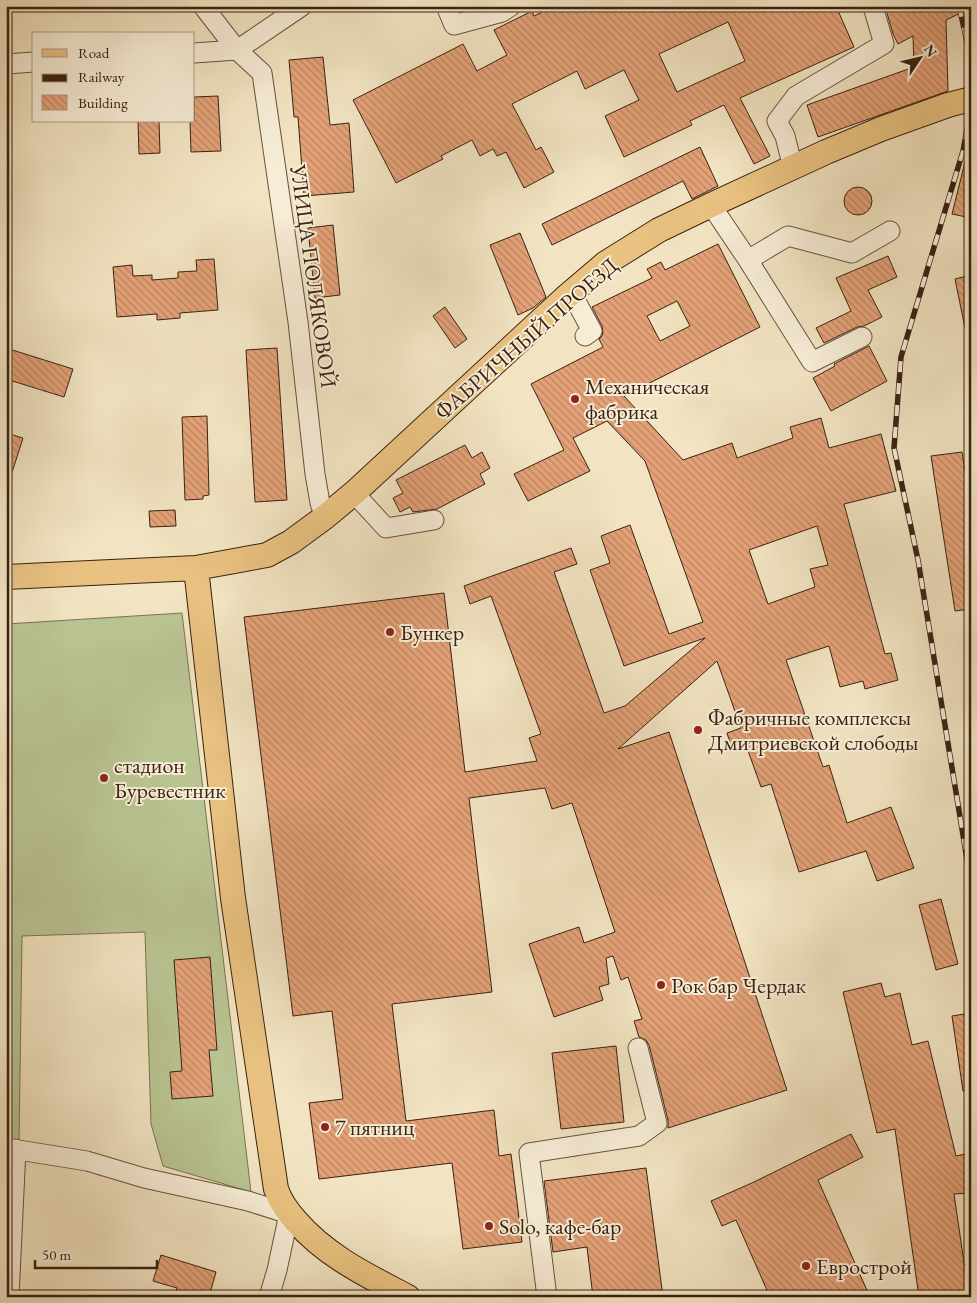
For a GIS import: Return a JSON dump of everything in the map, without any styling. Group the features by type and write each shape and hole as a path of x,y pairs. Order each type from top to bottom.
{"main road":[{"name":"ФАБРИЧНЫЙ ПРОЕЗД","path":"6,577 196,568 266,555 291,542 354,493 571,292 606,263 652,234 793,168 882,129 948,105 971,100"},
{"path":"196,568 233,898 278,1197 302,1228 317,1242 359,1271 408,1297"}],"street":[{"name":"УЛИЦА ПОЛЯКОВОЙ","path":"203,6 237,50 262,73 298,322 315,474 320,503 325,517"},
{"path":"195,53 237,50 302,6"},
{"path":"446,6 454,25 502,12 511,6"},
{"path":"793,168 785,136 777,121 796,96 884,44 872,6"},
{"path":"6,64 32,62"},
{"path":"711,205 812,362 862,337"},
{"path":"748,260 788,236 852,253 890,231"},
{"path":"571,292 592,331 585,336"},
{"path":"354,493 386,528 434,520"},
{"path":"548,1297 529,1153 639,1136 657,1123 638,1048"},
{"path":"9,1297 11,1148 143,1171 290,1214 269,1297"}],"green space":[{"name":"стадион Буревестник","path":"182,613 251,1192 163,1166 151,1124 145,932 22,936 19,1143 6,1142 6,624"}],"building":[{"path":"555,6 836,6 854,47 740,98 770,156 754,164 724,105 690,121 692,125 624,157 605,116 639,100 624,70 585,89 577,71 512,104 536,150 541,147 554,172 524,188 506,152 497,156 493,149 480,156 472,140 441,156 443,159 396,183 353,100 463,44 477,71 507,55 494,30 532,11 534,16","holes":["728,22 745,61 677,92 659,54"]},
{"path":"885,6 971,6 971,8 946,20 948,91 818,137 807,105 914,67 913,36 898,44"},
{"path":"323,57 330,125 349,123 354,192 304,196 298,117 294,117 289,60"},
{"path":"218,96 221,151 191,152 190,122 195,122 195,97"},
{"path":"138,122 159,122 160,153 139,154"},
{"path":"700,147 718,186 692,199 683,181 552,245 542,224"},
{"path":"966,158 971,159 971,218 952,214"},
{"path":"858,187 868,191 872,201 868,211 858,215 848,211 844,201 848,191"},
{"path":"333,225 340,295 315,298 308,228"},
{"path":"520,233 546,297 533,308 518,315 490,245"},
{"path":"718,244 760,327 624,396 683,460 732,443 737,458 793,438 790,427 821,418 829,448 881,434 896,491 844,504 885,654 891,653 898,680 865,689 863,681 840,687 829,646 786,660 823,767 829,765 847,823 891,807 914,868 877,881 866,851 799,872 771,784 761,787 746,745 732,749 727,733 741,728 717,661 618,749 669,732 787,1090 668,1128 668,1120 649,1045 646,1040 639,1037 634,1021 642,1019 628,977 621,980 613,956 606,958 609,984 599,987 603,1000 554,1017 529,944 579,927 584,943 615,932 572,803 552,809 545,788 469,798 492,992 392,1004 406,1121 494,1110 499,1156 511,1154 522,1242 463,1249 452,1163 319,1179 309,1103 343,1099 332,1011 293,1016 244,617 444,593 465,772 537,761 529,738 541,734 491,596 470,604 464,586 571,548 577,564 554,572 604,713 625,706 705,638 624,666 590,570 610,563 601,536 630,525 669,634 703,622 645,461 607,421 573,438 590,471 528,501 514,474 564,450 531,384 603,347 599,339 602,336 602,326 592,307 652,278 647,269 661,262 665,270","holes":["677,301 690,326 660,341 647,316","817,526 828,565 810,569 815,587 768,604 749,550"]},
{"path":"888,256 897,277 868,290 882,317 824,343 816,328 851,311 836,278"},
{"path":"214,259 218,310 180,313 180,318 157,320 157,314 117,317 113,267 132,265 133,276 152,275 152,280 178,278 178,272 197,271 196,260"},
{"path":"971,275 971,327 965,328 955,279"},
{"path":"445,307 467,339 455,348 433,316"},
{"path":"869,346 887,381 831,411 813,378 835,366 834,364"},
{"path":"6,348 73,369 64,397 6,379"},
{"path":"277,348 287,500 255,502 246,350"},
{"path":"207,416 209,495 203,496 203,499 185,500 182,417"},
{"path":"6,433 23,438 9,482 6,482"},
{"path":"465,445 472,458 482,452 490,468 480,474 485,484 437,509 413,512 410,507 400,512 393,498 403,493 396,480"},
{"path":"962,452 971,508 971,609 955,611 931,456"},
{"path":"175,510 176,526 150,527 149,511"},
{"path":"941,899 958,964 936,970 919,905"},
{"path":"210,957 217,1050 209,1050 213,1096 172,1099 170,1072 182,1071 174,960"},
{"path":"881,983 885,997 900,993 912,1045 928,1041 956,1156 971,1153 971,1193 954,1194 969,1297 919,1297 895,1129 877,1133 843,992"},
{"path":"971,1013 971,1090 963,1091 952,1016"},
{"path":"616,1046 624,1122 561,1129 552,1053"},
{"path":"851,1134 863,1157 818,1180 870,1297 770,1297 736,1220 722,1226 711,1201"},
{"path":"646,1168 663,1297 593,1297 587,1247 553,1252 544,1181"},
{"path":"161,1255 216,1272 209,1297 174,1297 177,1288 153,1281"}],"railway":[{"path":"959,6 970,55 971,78"},
{"path":"971,107 963,151 901,357 894,448 918,560 971,884"}],"place":[{"name":"Механическая фабрика","path":"575,399"},
{"name":"Бункер","path":"390,632"},
{"name":"Фабричные комплексы Дмитриевской слободы","path":"698,730"},
{"name":"стадион Буревестник","path":"104,778"},
{"name":"Рок бар Чердак","path":"661,985"},
{"name":"7 пятниц","path":"325,1127"},
{"name":"Solo, кафе-бар","path":"489,1226"},
{"name":"Еврострой","path":"806,1266"}]}
